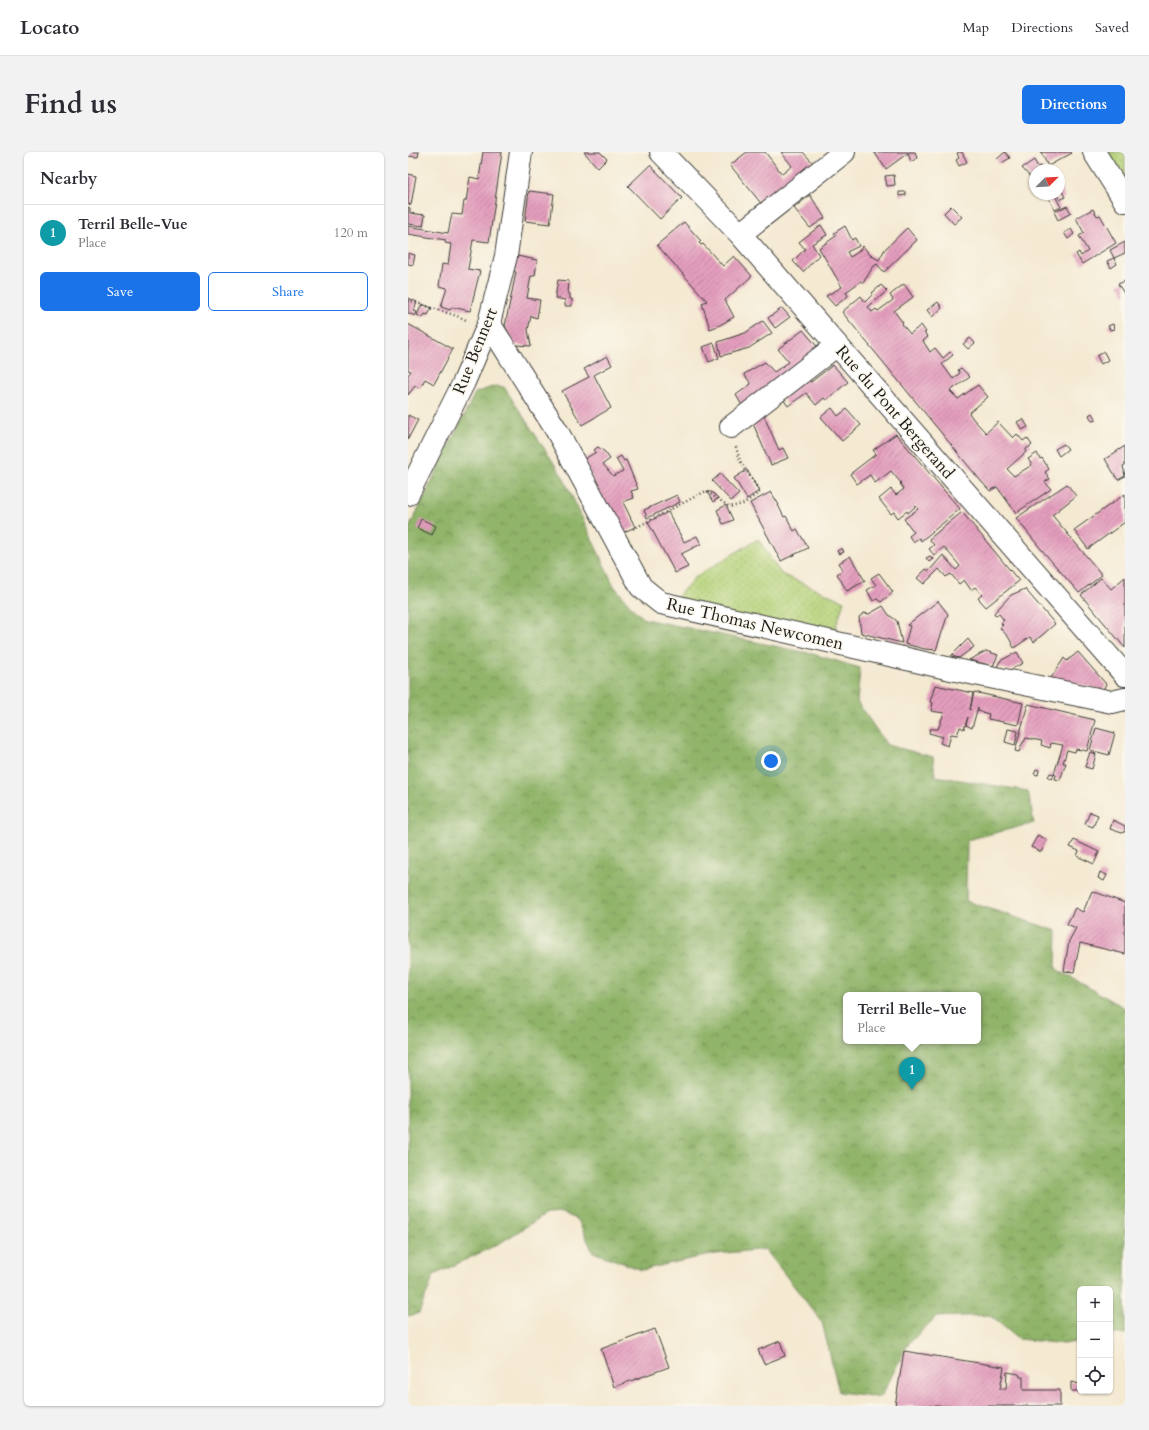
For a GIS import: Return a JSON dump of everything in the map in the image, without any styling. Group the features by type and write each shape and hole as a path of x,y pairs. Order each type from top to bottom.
{"street":[{"name":"Rue Bennert","path":"408,494 464,382 488,327 506,256 521,152"},
{"name":"Rue du Pont Bergerand","path":"660,152 740,234 1125,676"},
{"path":"740,234 844,152"},
{"path":"1094,152 1125,201"},
{"name":"Rue Thomas Newcomen","path":"488,327 557,431 641,587 661,603 951,669 1112,702 1125,699"},
{"path":"731,427 837,345"}],"path":[{"path":"408,300 488,327"},
{"path":"614,539 706,491 730,507 743,504 760,492 740,461 731,427"}],"green space":[{"path":"1103,152 1125,152 1125,186"},
{"path":"495,386 504,387 563,477 614,586 635,611 645,619 813,654 860,668 857,702 887,745 933,757 935,776 1028,791 1034,823 967,840 966,901 1057,931 1056,969 1125,1008 1125,1334 1113,1334 1113,1286 1077,1286 1077,1342 1064,1344 1019,1339 989,1315 936,1317 908,1344 881,1397 839,1392 822,1322 765,1249 707,1255 642,1270 593,1252 578,1220 563,1213 546,1214 500,1243 434,1275 419,1313 408,1316 408,530 475,393"},
{"path":"758,539 781,574 844,601 831,642 670,605 695,577"}],"building":[{"path":"408,152 419,152 418,157 408,156"},
{"path":"483,152 502,152 489,242 473,240 468,269 480,271 470,311 452,307 450,310 441,307 447,288 439,286 442,264 448,265 451,244 445,243 446,240 408,234 408,226 448,233 452,214 462,215 470,177 479,179"},
{"path":"584,152 600,152 607,159 598,168"},
{"path":"747,152 765,152 782,174 792,166 781,152 803,152 814,164 764,207 730,165"},
{"path":"874,152 915,152 917,158 911,162 908,153 886,169"},
{"path":"962,152 967,162 959,166 956,160 959,158 957,153"},
{"path":"1005,152 1010,158 1000,164 996,160"},
{"path":"1041,152 1072,153 1052,164 1047,164"},
{"path":"1034,160 1036,164 1029,164 1029,176 1022,168"},
{"path":"650,165 682,198 660,219 628,186"},
{"path":"408,174 416,176 411,205 408,204"},
{"path":"894,175 895,185 887,186 885,176"},
{"path":"529,191 554,194 550,224 525,221"},
{"path":"899,192 906,192 906,195 899,196"},
{"path":"810,195 825,218 810,228 794,208"},
{"path":"1049,200 1057,200 1061,207 1055,210"},
{"path":"951,206 962,217 954,224 944,213"},
{"path":"1067,206 1071,213 1058,220 1054,212"},
{"path":"408,207 410,208 410,213 425,215 423,226 408,224"},
{"path":"1093,209 1097,216 1100,215 1116,243 1082,264 1076,254 1079,252 1081,256 1088,251 1079,236 1084,233 1076,218"},
{"path":"684,222 701,241 699,243 701,245 703,244 723,266 734,256 752,276 725,300 734,317 710,329 702,303 707,301 657,245"},
{"path":"821,225 827,235 812,244 819,255 803,272 793,261 805,249 799,242"},
{"path":"845,226 852,240 855,238 859,246 847,252 850,257 858,252 863,246 870,255 879,260 885,249 907,228 917,240 884,272 877,264 873,267 863,283 861,281 846,292 848,296 835,306 826,296 842,287 819,248 836,236 834,233"},
{"path":"1071,229 1074,234 1068,239 1064,233"},
{"path":"1125,242 1125,253 1114,258 1110,250"},
{"path":"408,253 415,255 413,265 408,264"},
{"path":"517,256 537,260 535,276 531,276 527,298 540,300 537,318 531,316 528,330 531,346 515,345 505,326 516,272 514,271"},
{"path":"1114,258 1117,264 1111,268 1107,261"},
{"path":"558,280 569,281 568,293 570,294 570,299 572,299 572,306 565,306 565,300 555,298"},
{"path":"1125,281 1125,295 1118,284"},
{"path":"904,284 913,297 894,311 903,323 902,324 910,334 921,325 926,332 924,333 928,337 923,341 930,352 935,348 943,358 950,352 953,355 942,364 953,379 960,373 958,370 961,368 970,377 950,391 958,399 978,385 988,397 969,413 974,420 986,433 998,422 1013,438 1017,434 1023,441 1027,438 1032,445 1026,449 1026,452 1007,469 1014,476 1032,465 1028,459 1037,453 1049,469 1045,472 1050,479 1045,482 1051,489 1016,513 997,487 990,491 980,480 842,312 861,296 865,302 881,285 887,291 868,307 872,312 876,309 878,311 893,300 890,295"},
{"path":"408,298 417,302 414,311 417,312 415,316 408,313"},
{"path":"938,302 942,308 932,317 927,310"},
{"path":"422,304 432,308 428,315 425,314 423,318 417,315"},
{"path":"782,308 790,317 775,328 768,318"},
{"path":"763,321 772,333 749,348 721,356 718,342 745,333"},
{"path":"408,324 453,349 434,384 425,379 420,388 415,386 408,395 408,375 411,371 408,370"},
{"path":"1113,324 1114,329 1110,330 1108,326"},
{"path":"803,330 822,352 744,409 736,395 751,384 744,374 765,362 774,372 789,362 778,349"},
{"path":"970,338 975,343 968,349 963,344"},
{"path":"714,343 719,358 709,362 703,347"},
{"path":"1104,352 1108,360 1101,364 1097,356"},
{"path":"607,356 612,365 594,375 611,408 582,425 562,391 589,377 584,369"},
{"path":"833,365 848,382 826,400 824,398 816,405 806,393 788,406 780,395 806,376 811,382"},
{"path":"832,408 838,416 847,409 861,425 842,441 821,417"},
{"path":"1092,413 1096,420 1092,421 1089,415"},
{"path":"763,414 779,450 783,448 788,458 771,465 751,419"},
{"path":"408,415 418,420 408,439"},
{"path":"1023,419 1028,427 1022,430 1017,422"},
{"path":"896,434 960,509 921,541 919,538 913,542 909,536 914,532 904,519 918,509 916,506 908,513 907,511 898,518 894,512 891,514 879,499 891,489 896,495 904,489 891,471 875,483 870,475 857,484 850,474 876,454 873,450"},
{"path":"1064,444 1068,449 1059,456 1055,449"},
{"path":"1125,446 1125,465 1123,466 1125,476 1118,480 1105,459"},
{"path":"598,447 605,452 610,459 603,464 613,476 623,471 616,459 621,456 624,461 626,460 638,489 631,491 634,498 623,502 635,527 620,534 583,460 596,452 594,450"},
{"path":"747,470 759,491 747,499 734,478"},
{"path":"720,474 739,494 731,501 712,481"},
{"path":"1067,484 1076,496 1052,515 1102,575 1079,593 1016,518"},
{"path":"707,492 712,492 718,498 713,502"},
{"path":"771,492 784,517 786,516 794,531 797,529 808,548 781,561 750,503"},
{"path":"1125,494 1125,522 1088,549 1074,530"},
{"path":"677,495 680,502 647,518 644,510"},
{"path":"726,505 733,520 723,524 717,510"},
{"path":"668,512 684,542 697,536 701,544 681,554 688,567 675,573 648,522"},
{"path":"962,512 1019,581 986,607 978,598 982,595 975,587 971,590 964,580 959,584 951,574 946,577 939,569 924,584 917,578 926,569 929,571 943,555 956,570 960,566 944,547 934,555 929,549 934,545 929,539"},
{"path":"421,519 436,526 432,535 417,528"},
{"path":"842,548 844,552 839,554 837,551"},
{"path":"850,556 865,581 847,591 837,574 843,570 839,563"},
{"path":"930,556 933,559 929,562 926,558"},
{"path":"879,573 893,592 881,602 877,599 873,601 867,590 876,585 871,578"},
{"path":"1125,577 1125,648 1081,595 1101,578 1111,589"},
{"path":"1025,589 1055,624 1034,642 1030,637 1014,648 1009,638 1000,628 1003,625 1001,623 1004,620 999,614 996,616 994,613 1011,595"},
{"path":"938,601 948,614 936,650 905,644 910,626 907,625"},
{"path":"883,606 889,615 897,621 902,643 861,633 859,617 864,613 869,614"},
{"path":"968,639 974,647 959,658 951,656"},
{"path":"986,651 998,655 993,666 969,660"},
{"path":"1017,652 1023,663 1010,670 997,667 1000,661"},
{"path":"1078,652 1106,684 1103,690 1051,678 1064,658 1067,661"},
{"path":"935,685 973,693 970,710 974,692 1023,703 1018,725 988,719 989,714 978,711 978,707 972,728 966,725 968,717 964,729 960,727 957,735 951,734 948,746 940,743 943,737 929,733 930,729 938,729 944,713 931,711 933,703 930,702"},
{"path":"1028,704 1095,720 1087,751 1076,749 1075,752 1067,750 1063,763 1066,763 1060,780 1055,779 1056,775 1054,774 1063,745 1051,743 1050,748 1041,745 1042,741 1026,738 1019,752 1015,751"},
{"path":"1096,728 1115,733 1109,755 1090,750"},
{"path":"1008,729 1018,731 1015,745 1005,742"},
{"path":"1090,752 1096,754 1092,769 1085,767"},
{"path":"1036,769 1039,770 1038,775 1034,774"},
{"path":"1050,773 1054,774 1052,779 1048,777"},
{"path":"1090,812 1098,815 1093,827 1085,824"},
{"path":"1113,820 1125,826 1125,832 1122,833 1110,829"},
{"path":"1038,835 1047,840 1041,852 1031,847"},
{"path":"1074,840 1099,852 1094,864 1077,856 1079,851 1070,847"},
{"path":"1100,872 1107,875 1104,881 1098,878"},
{"path":"1092,891 1125,903 1125,954 1080,943 1074,972 1064,971 1069,941 1076,928 1067,924 1075,908 1083,912"},
{"path":"655,1329 669,1367 614,1387 601,1349"},
{"path":"780,1341 785,1356 764,1364 758,1350"},
{"path":"904,1351 1004,1367 1000,1389 1006,1389 1007,1372 1019,1374 1020,1377 1023,1377 1023,1390 1060,1390 1060,1406 895,1406"},
{"path":"1071,1382 1077,1383 1077,1391 1071,1391"}],"place":[{"name":"Terril Belle-Vue","path":"912,1090"}]}
